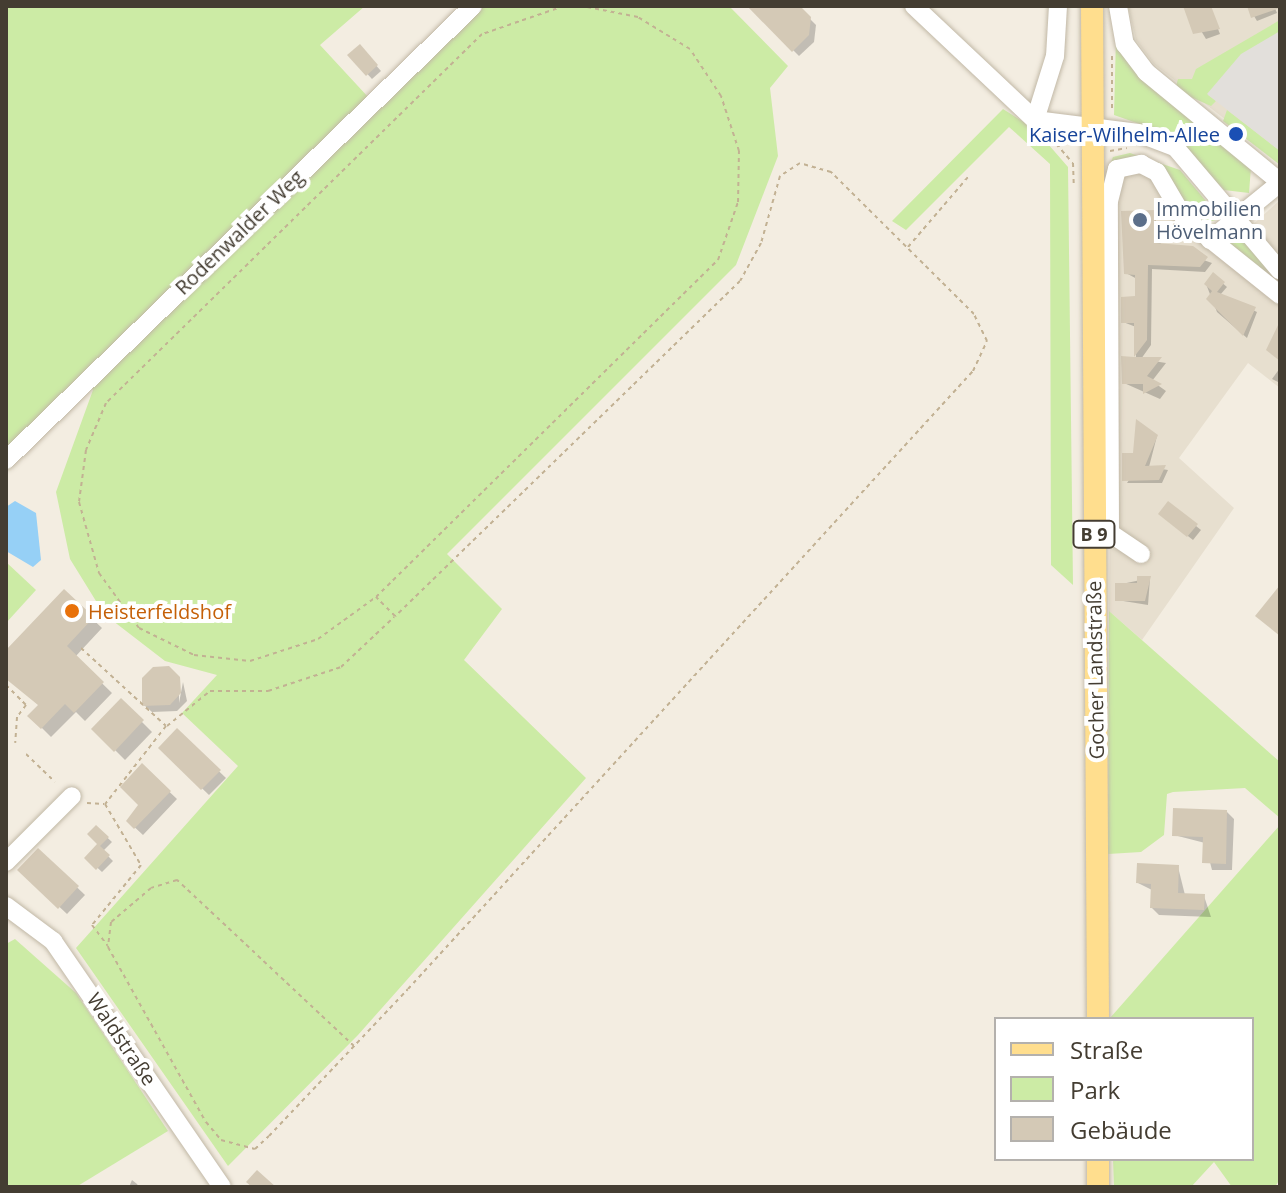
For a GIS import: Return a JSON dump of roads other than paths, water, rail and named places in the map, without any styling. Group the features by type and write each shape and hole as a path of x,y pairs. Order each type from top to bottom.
{"main road":[{"name":"Gocher Landstraße","path":"1092,6 1090,128 1098,1017"},
{"path":"1098,1161 1098,1187"}],"street":[{"name":"Rodenwalder Weg","path":"6,460 473,6"},
{"path":"914,6 1035,120 1138,133 1175,147 1280,271"},
{"path":"1035,120 1055,56 1058,6"},
{"path":"1118,6 1125,44 1146,72 1280,183 1210,240"},
{"path":"1141,554 1110,533 1109,201 1117,169 1141,164 1157,172 1178,211 1280,295"},
{"path":"6,862 72,796"},
{"name":"Waldstraße","path":"6,906 53,941 222,1187"}],"water":[{"path":"15,501 36,513 41,560 33,567 6,551 6,507"}],"place":[{"name":"Kaiser-Wilhelm-Allee","path":"1236,134"},
{"name":"Immobilien Hövelmann","path":"1140,220"},
{"name":"Heisterfeldshof","path":"72,611"}]}
